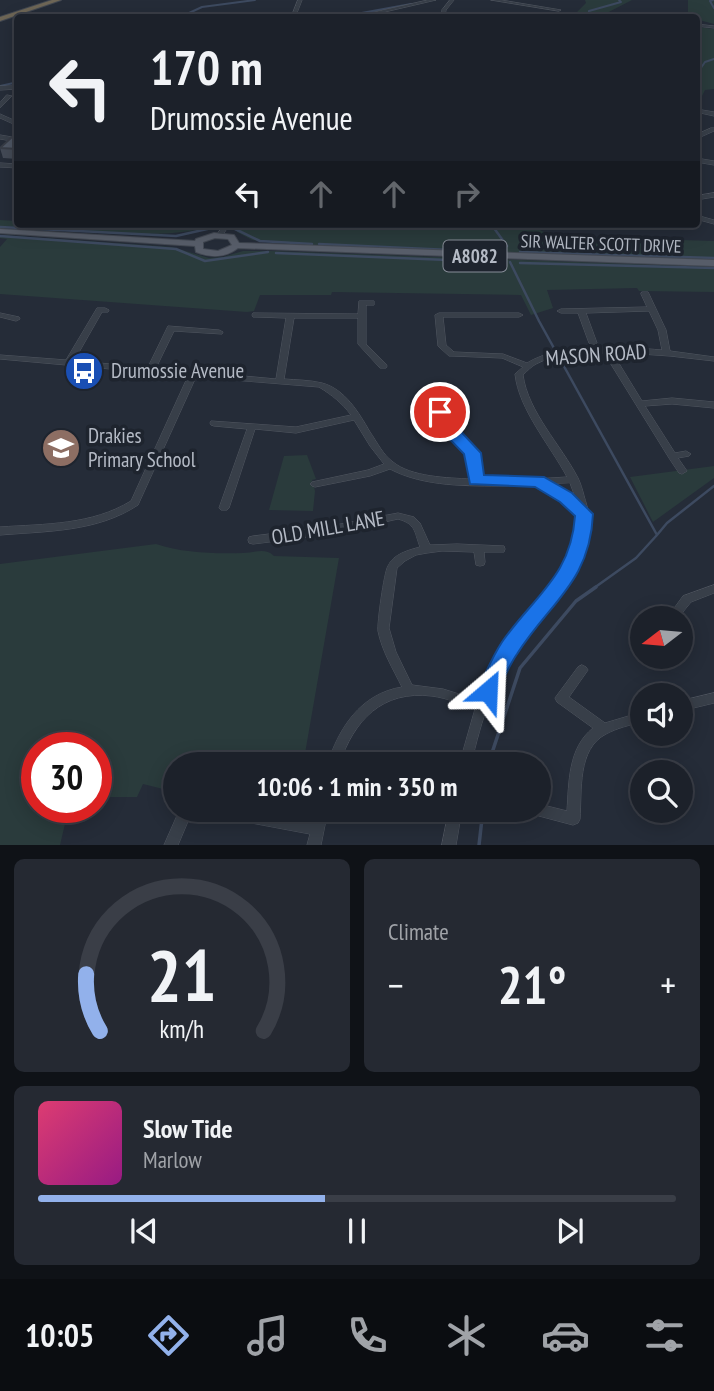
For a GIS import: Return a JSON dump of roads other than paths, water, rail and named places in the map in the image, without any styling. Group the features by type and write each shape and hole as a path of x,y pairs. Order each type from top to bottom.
{"highway":[{"path":"0,18 50,0"},
{"path":"0,18 58,0"}],"main road":[{"name":"A8082","path":"0,231 197,244 208,236 220,235 231,237 236,245 225,253 213,254 202,252 197,244"},
{"name":"SIR WALTER SCOTT DRIVE","path":"236,245 714,263"}],"street":[{"path":"369,14 434,0"},
{"path":"493,0 559,10"},
{"path":"454,12 462,14"},
{"path":"0,106 7,98 14,100"},
{"path":"705,125 713,129"},
{"path":"220,235 224,228"},
{"path":"645,294 662,330 666,351"},
{"path":"371,303 362,303 362,344 376,364"},
{"path":"561,311 652,309"},
{"path":"69,362 100,310 105,310"},
{"path":"519,315 508,312 438,310 442,346 449,353 503,356 526,365"},
{"path":"581,311 593,343"},
{"path":"263,314 362,316"},
{"path":"280,380 290,316"},
{"path":"161,327 212,333"},
{"path":"151,369 171,328"},
{"path":"606,350 682,471"},
{"name":"MASON ROAD","path":"584,514 574,479 521,389 519,374 526,365 547,357 606,350 666,351 714,359"},
{"path":"0,357 309,383 331,389 340,395 391,465 412,477 426,480 574,479"},
{"path":"0,531 97,520 124,512 135,503 193,374"},
{"path":"445,397 440,412 441,418 472,453 476,480"},
{"path":"639,404 672,401 714,405"},
{"path":"214,423 225,420 252,426 296,430 356,417"},
{"path":"214,498 225,504 252,426"},
{"path":"672,456 686,454"},
{"path":"315,484 331,477 391,465"},
{"path":"469,752 481,706 509,649 574,565 583,536 584,514 566,498 538,481"},
{"name":"OLD MILL LANE","path":"253,540 281,542 398,516 411,519 417,525 426,549"},
{"name":"OLD MILL LANE","path":"408,690 385,640 383,628 392,567 407,553 426,549 500,549"},
{"path":"479,549 480,562"},
{"path":"681,606 687,598 714,589"},
{"path":"582,670 561,698 604,729"},
{"path":"336,752 355,718 378,699 408,690 429,691 481,706"},
{"path":"693,703 714,698"},
{"path":"551,813 573,819 582,750 591,736 630,721"},
{"path":"172,845 181,822"},
{"path":"280,822 318,829"},
{"path":"314,845 319,822"},
{"path":"449,845 454,822"}],"waterway":[{"path":"184,14 202,7 255,0"},
{"path":"589,14 589,11 621,2 619,0"},
{"path":"713,0 710,1 714,8"},
{"path":"356,14 411,4"},
{"path":"700,69 705,62 714,59"},
{"path":"0,86 14,83"},
{"path":"0,227 14,228"},
{"path":"20,228 176,236 212,228"},
{"path":"494,228 507,246"},
{"path":"235,229 260,241 312,244"},
{"path":"0,236 176,249 205,261 268,252"},
{"path":"319,244 494,252"},
{"path":"520,252 714,258"},
{"path":"276,253 497,262"},
{"path":"510,262 539,321 657,535"},
{"path":"520,263 714,268"},
{"path":"657,535 667,523 714,486"},
{"path":"594,588 636,558 657,535"},
{"path":"492,752 520,668 576,601 596,587"},
{"path":"479,845 482,822"}],"place":[{"name":"Drumossie Avenue","path":"84,371"},
{"name":"Drakies Primary School","path":"61,448"}]}
